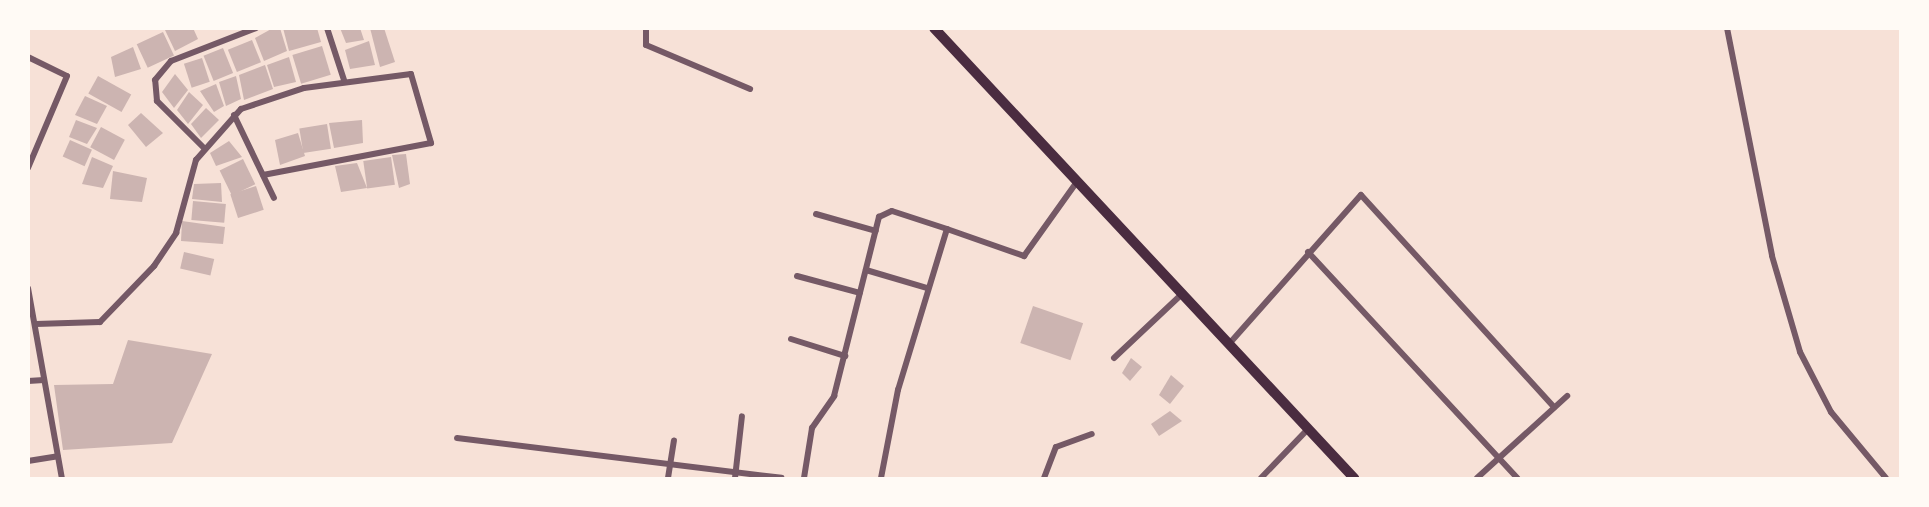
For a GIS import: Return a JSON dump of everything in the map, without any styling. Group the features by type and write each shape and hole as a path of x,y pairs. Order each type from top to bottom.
{"highway":[{"path":"934,28 1076,183 1354,478"}],"street":[{"path":"206,149 158,101 155,80 171,61 256,28"},
{"path":"327,28 344,80"},
{"path":"646,28 646,45 750,89"},
{"path":"1727,28 1772,256 1800,352 1831,412 1886,478"},
{"path":"28,57 67,78 28,168"},
{"path":"36,324 93,324 110,313 171,244 193,167 234,115 257,101 344,80 409,73 431,143 263,175"},
{"path":"234,115 274,198"},
{"path":"804,478 812,429 832,401 879,217 889,211 1024,256 1076,183"},
{"path":"1229,344 1308,252 1361,195 1554,408"},
{"path":"816,214 876,231"},
{"path":"881,478 898,390 927,288 947,229"},
{"path":"1308,252 1517,478"},
{"path":"866,270 927,288"},
{"path":"797,276 860,293"},
{"path":"28,288 63,478"},
{"path":"1114,358 1182,294"},
{"path":"790,339 845,356"},
{"path":"28,381 44,380"},
{"path":"1477,478 1567,396"},
{"path":"735,476 742,416"},
{"path":"1261,478 1307,430"},
{"path":"1044,478 1056,447 1092,434"},
{"path":"457,438 735,476 782,478"},
{"path":"668,478 674,440"},
{"path":"28,461 58,456"}],"building":[{"path":"193,28 198,39 175,51 165,30"},
{"path":"273,28 280,28 287,51 264,61 255,38"},
{"path":"283,28 317,28 321,42 289,51"},
{"path":"340,28 360,28 364,40 346,43"},
{"path":"370,28 384,28 395,62 380,67"},
{"path":"163,32 174,56 148,68 137,44"},
{"path":"252,40 261,62 237,72 228,50"},
{"path":"369,41 375,65 350,69 345,50"},
{"path":"322,46 331,75 301,84 292,55"},
{"path":"133,47 141,69 115,77 111,57"},
{"path":"223,48 233,73 214,81 204,56"},
{"path":"289,57 296,82 274,87 267,65"},
{"path":"202,58 210,82 192,88 184,64"},
{"path":"265,65 273,89 244,100 239,75"},
{"path":"175,74 188,90 174,108 162,92"},
{"path":"98,76 131,94 122,112 88,93"},
{"path":"236,76 241,99 226,106 219,82"},
{"path":"216,84 224,106 214,112 200,91"},
{"path":"189,92 203,105 188,124 177,110"},
{"path":"85,96 107,106 97,124 75,115"},
{"path":"206,108 219,120 201,138 191,124"},
{"path":"141,113 163,133 146,147 128,125"},
{"path":"76,120 97,128 87,144 69,137"},
{"path":"362,120 363,143 334,148 329,123"},
{"path":"327,124 331,149 303,153 299,128"},
{"path":"101,127 125,140 114,160 90,147"},
{"path":"298,133 305,156 280,165 275,140"},
{"path":"70,140 92,150 85,166 63,156"},
{"path":"229,141 242,157 216,166 210,153"},
{"path":"406,154 410,184 399,188 392,155"},
{"path":"92,157 113,166 103,188 82,184"},
{"path":"391,157 395,185 367,189 363,161"},
{"path":"243,159 255,184 232,196 220,170"},
{"path":"357,163 367,188 341,192 335,166"},
{"path":"113,171 147,178 142,202 110,199"},
{"path":"221,183 222,202 192,199 194,184"},
{"path":"256,186 264,210 238,218 230,194"},
{"path":"193,201 226,204 224,223 191,220"},
{"path":"182,221 225,227 223,244 181,241"},
{"path":"184,252 214,259 210,276 180,269"},
{"path":"1033,306 1083,323 1070,360 1020,343"},
{"path":"128,340 212,354 172,443 63,450 54,385 113,384"},
{"path":"1131,358 1142,367 1130,381 1122,373"},
{"path":"1171,375 1184,386 1170,404 1159,395"},
{"path":"1170,411 1182,421 1159,436 1151,424"}]}
